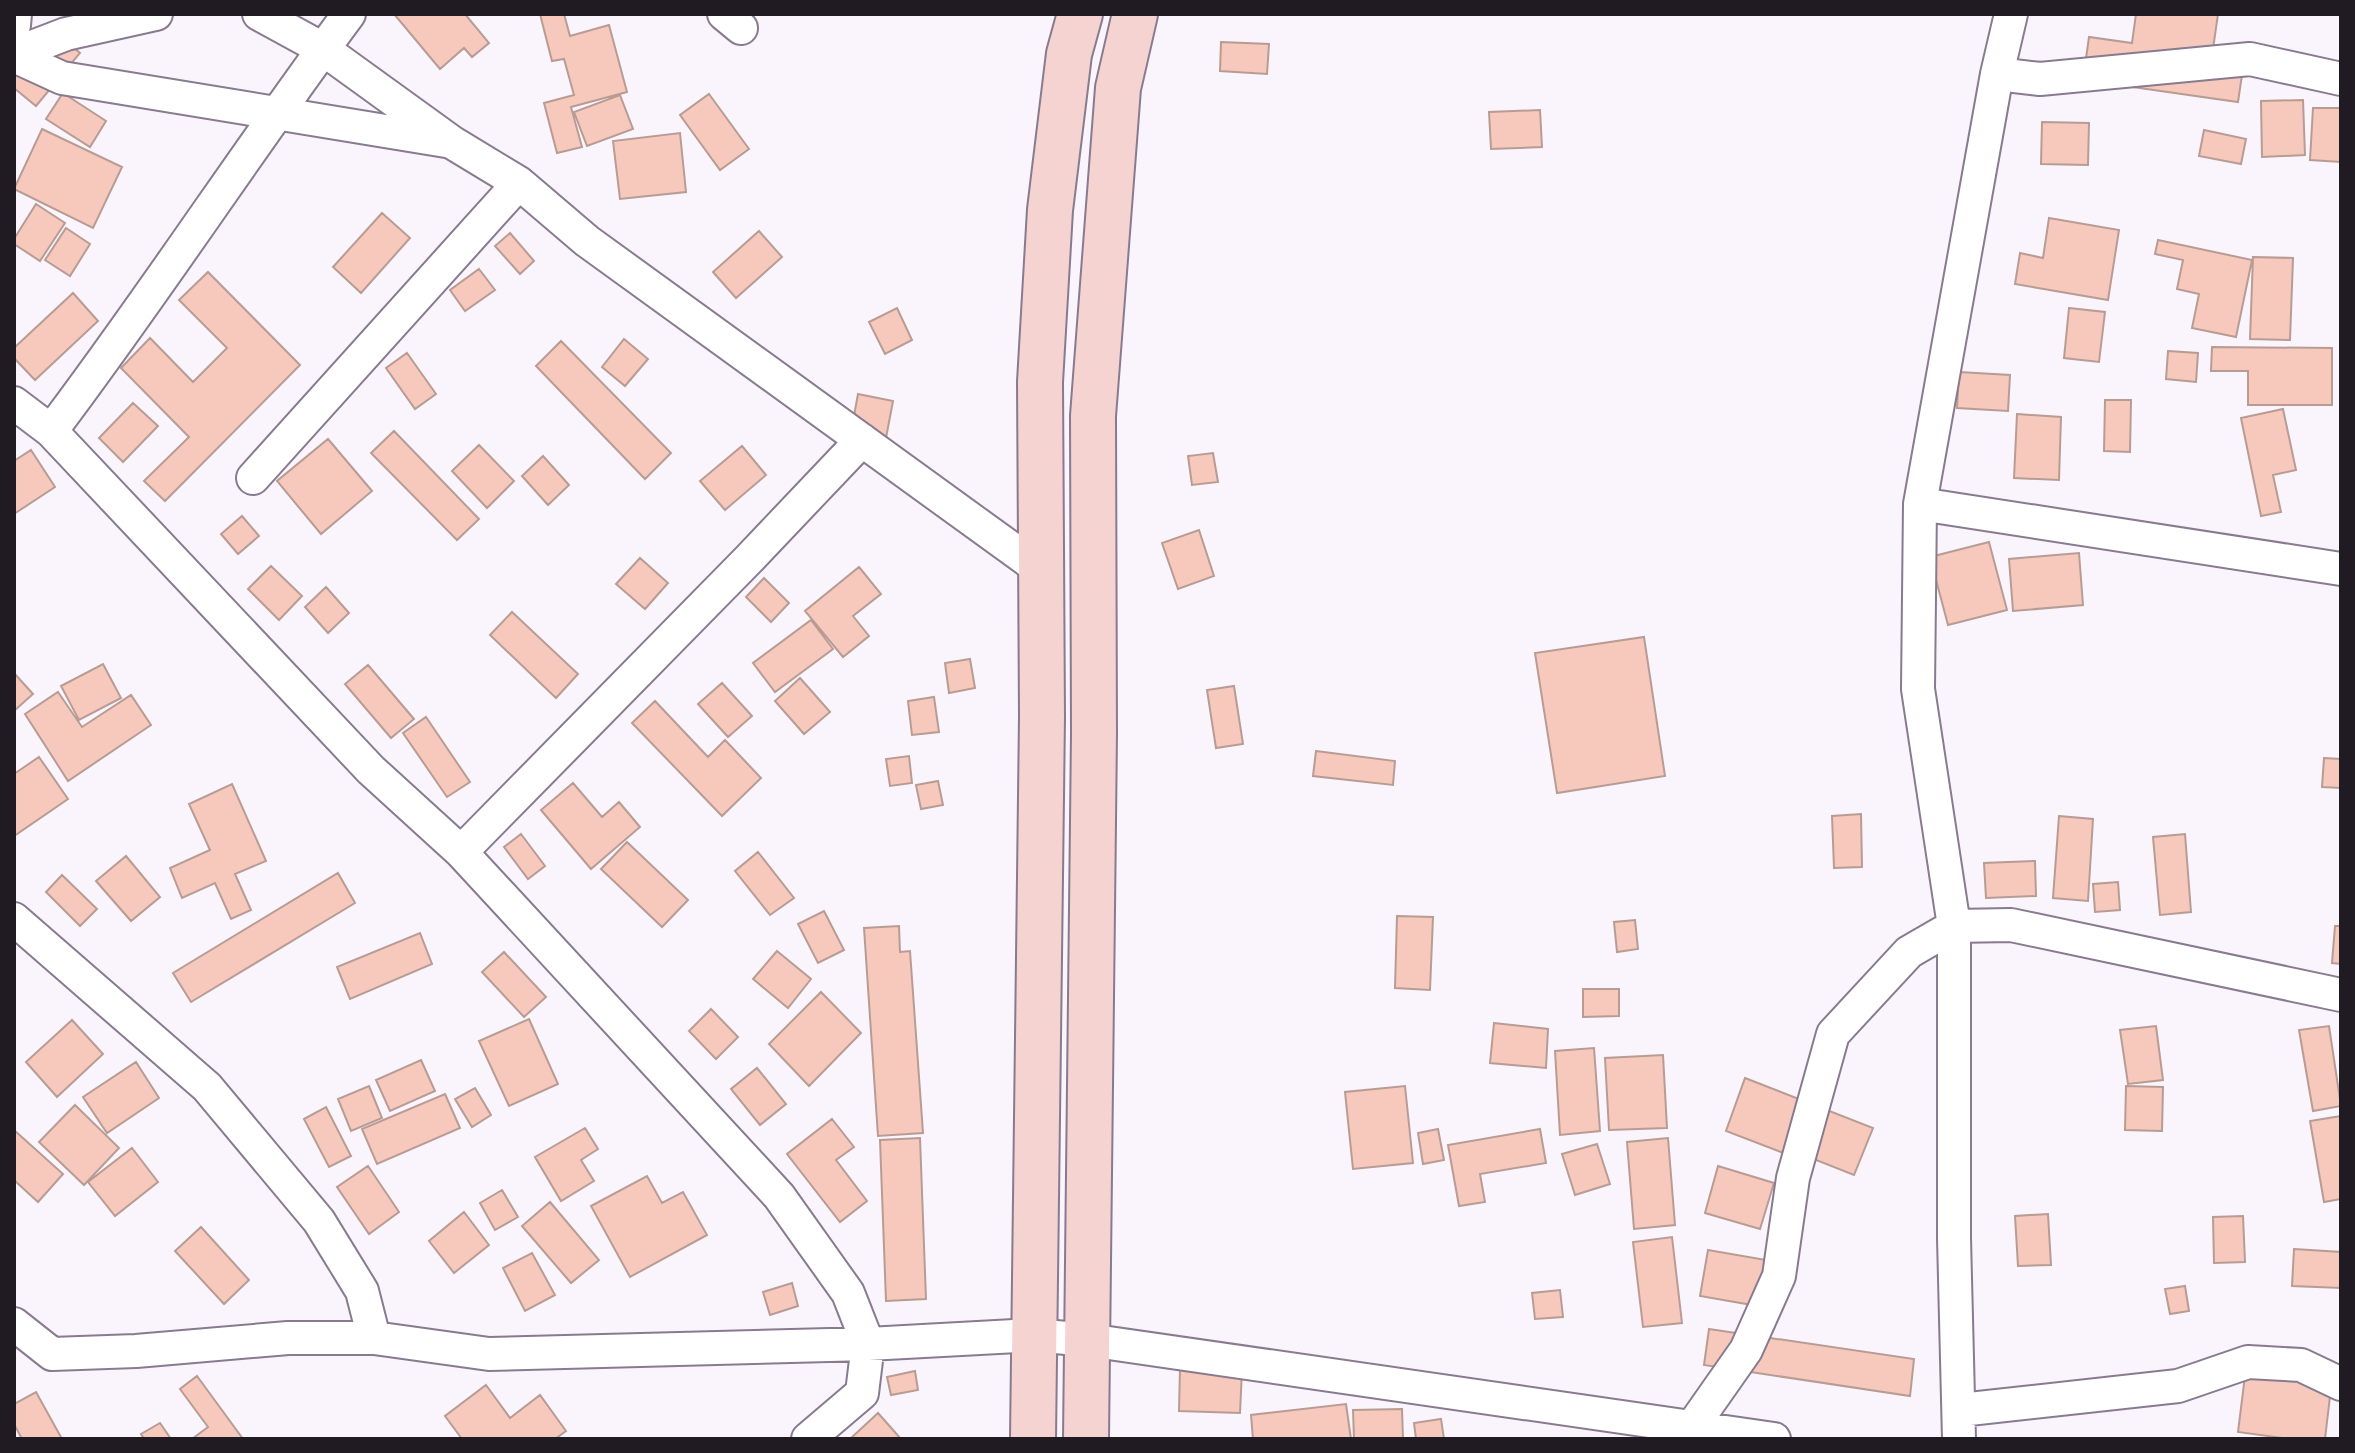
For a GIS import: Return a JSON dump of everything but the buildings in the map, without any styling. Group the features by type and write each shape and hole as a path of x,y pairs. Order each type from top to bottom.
{"main road":[{"path":"1033,1439 1042,716 1040,382 1050,210 1069,54 1080,14"},
{"path":"1086,1439 1094,733 1093,416 1118,88 1135,14"}],"street":[{"path":"14,25 15,14"},
{"path":"14,55 66,34 156,14"},
{"path":"259,14 323,49 453,143 519,183 587,241 1041,570"},
{"path":"51,431 349,14"},
{"path":"2011,14 1997,74 1920,504 1918,689 1954,926 1954,1238 1959,1424 2178,1386 2248,1362 2301,1365 2341,1384"},
{"path":"14,55 62,78 453,143"},
{"path":"1997,74 2040,79 2250,59 2341,79"},
{"path":"253,478 519,183"},
{"path":"14,403 51,431 371,770 461,852 779,1196 848,1293 868,1344 862,1393 808,1439"},
{"path":"461,852 862,440"},
{"path":"1920,504 2341,569"},
{"path":"14,919 207,1087 319,1221 362,1291 374,1338"},
{"path":"1692,1427 1746,1350 1779,1276 1793,1178 1833,1034 1909,952 1954,926 2011,925 2341,995"},
{"path":"14,1324 52,1354"},
{"path":"14,1356 136,1351 288,1338 374,1338 489,1354 868,1344 1034,1335 1088,1340 1774,1439"}]}
